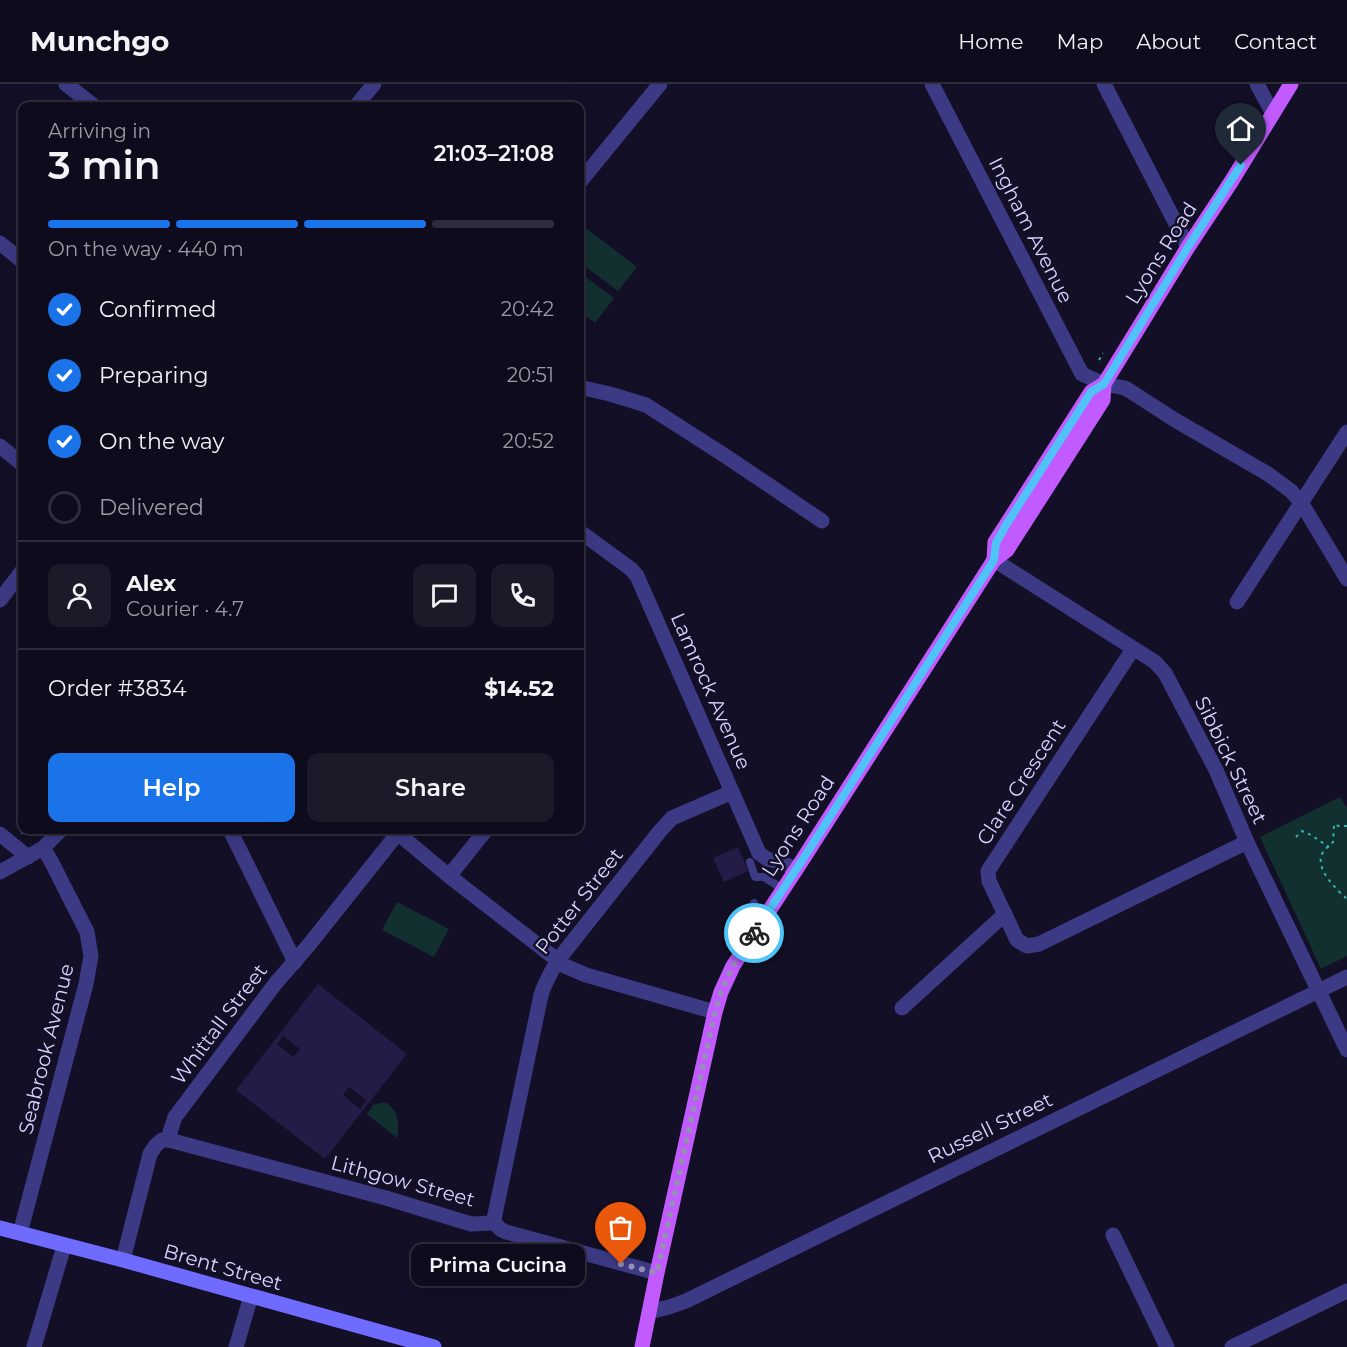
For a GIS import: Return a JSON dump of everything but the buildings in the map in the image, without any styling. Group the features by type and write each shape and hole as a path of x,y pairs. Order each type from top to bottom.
{"main road":[{"name":"Lyons Road","path":"642,1347 715,1012 733,966 994,560 996,543 1001,534 1091,392 1104,384 1291,84"},
{"name":"Brent Street","path":"0,1228 433,1347"}],"street":[{"path":"359,102 374,84"},
{"path":"584,177 660,84"},
{"name":"Ingham Avenue","path":"932,84 1082,374 1104,384 1125,388 1268,474 1291,491 1302,504 1347,579"},
{"path":"1104,84 1188,247"},
{"path":"1257,84 1273,114"},
{"path":"74,86 90,102"},
{"path":"0,243 18,258"},
{"path":"584,388 646,405 822,521"},
{"path":"1237,602 1347,432"},
{"path":"0,446 18,461"},
{"name":"Lamrock Avenue","path":"584,535 631,569 637,576 759,853 767,859 783,863 796,870"},
{"name":"Sibbick Street","path":"994,560 1155,662 1165,673 1216,770 1247,842 1347,1050"},
{"path":"0,600 18,576"},
{"name":"Clare Crescent","path":"1133,649 988,871 989,880 1017,940 1027,946 1039,944 1247,842"},
{"name":"Potter Street","path":"495,1223 544,984 558,960 672,818 732,792"},
{"path":"0,834 28,857"},
{"path":"0,872 43,849 57,834"},
{"path":"232,834 295,962"},
{"name":"Whittall Street","path":"123,1260 150,1154 159,1142 169,1140 175,1117 274,984 295,962 394,834"},
{"path":"400,834 449,876 566,966 586,975 715,1012"},
{"path":"449,876 483,834"},
{"name":"Seabrook Avenue","path":"20,1233 92,956 87,932 43,849"},
{"path":"902,1008 1005,914"},
{"name":"Russell Street","path":"649,1312 669,1308 686,1301 1347,977"},
{"name":"Lithgow Street","path":"169,1140 471,1224 495,1223 500,1229 520,1236 657,1273"},
{"path":"1113,1235 1167,1347"},
{"path":"34,1347 64,1246"},
{"path":"1232,1347 1347,1291"},
{"path":"236,1347 251,1296"}],"lane":[{"path":"750,862 755,877 764,876 783,889"},
{"path":"754,903 761,922"},
{"path":"513,1263 520,1236"}],"path":[{"path":"1099,360 1103,353"},
{"path":"1347,826 1334,825 1334,842 1322,853 1320,859 1327,878 1347,898"},
{"path":"1296,837 1302,831 1329,846"}],"green space":[{"path":"584,227 637,267 618,291 584,266"},
{"path":"584,276 614,298 595,323 584,315"},
{"path":"1340,797 1347,808 1347,956 1321,969 1260,837"},
{"path":"397,902 449,929 434,957 382,930"},
{"path":"384,1102 392,1108 397,1117 397,1138 367,1114 373,1105"}],"way so far":[{"path":"621,1264 657,1273 715,1012 733,966 754,933"}],"place":[{"name":"Prima Cucina","path":"621,1264"}],"route":[{"path":"754,933 994,560 996,543 1006,525 1091,392 1104,384 1241,165"}]}
